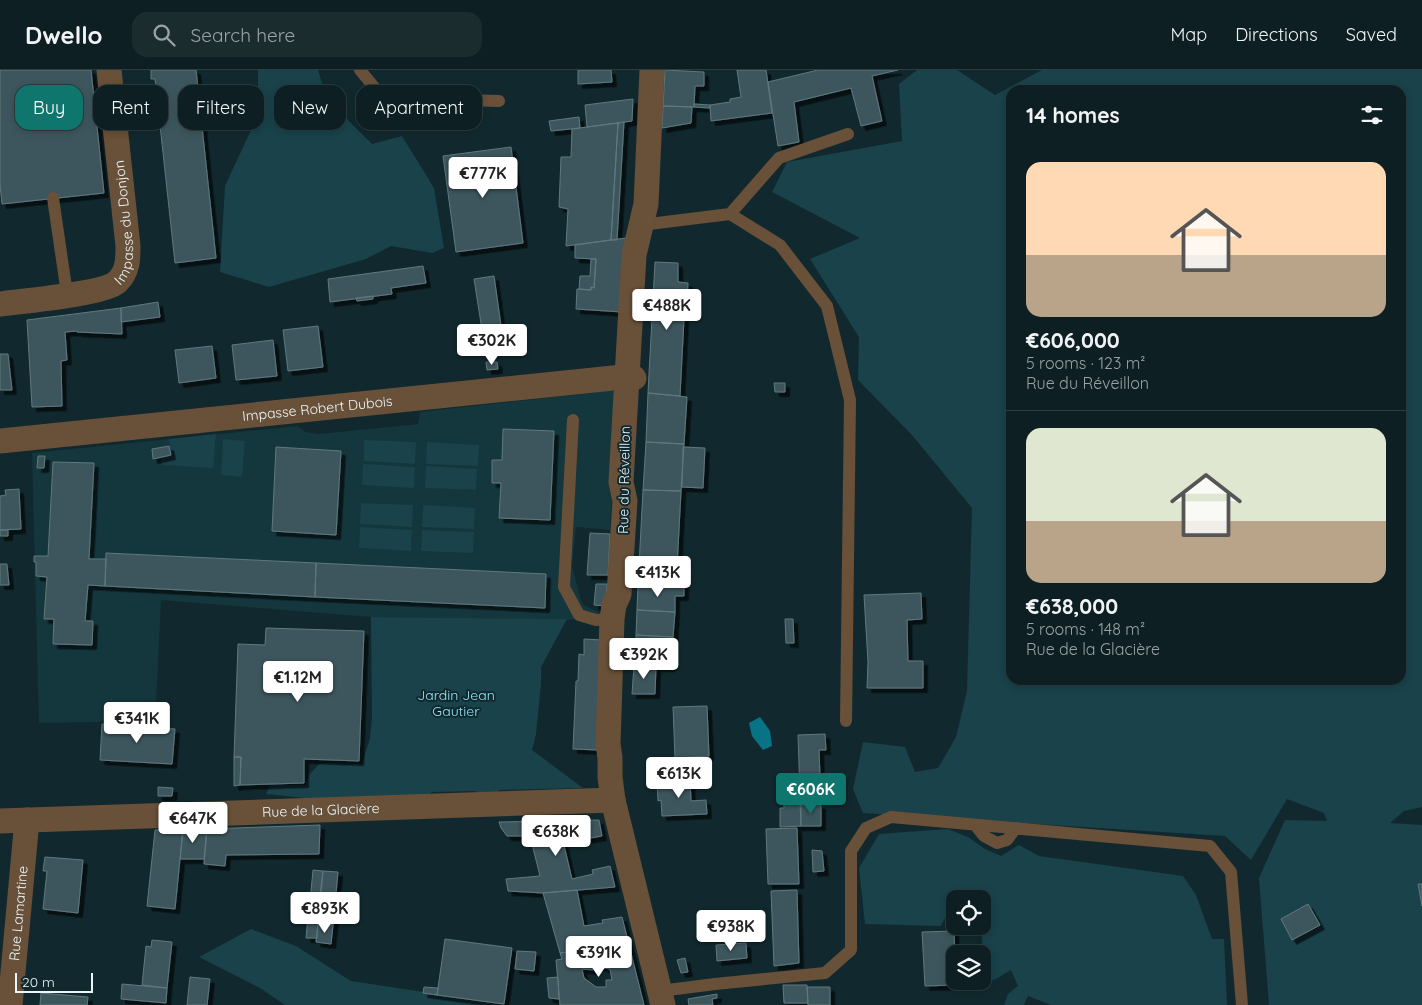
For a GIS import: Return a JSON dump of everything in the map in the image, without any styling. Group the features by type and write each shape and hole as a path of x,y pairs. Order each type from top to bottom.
{"street":[{"name":"Impasse du Donjon","path":"0,304 92,291 116,283 124,273 128,263 128,246 109,70"},
{"name":"Rue du Réveillon","path":"652,70 646,204 634,255 631,378 621,482 624,500 619,594 614,605 612,620 608,744 613,800 661,998"},
{"name":"Impasse Robert Dubois","path":"0,440 631,378"},
{"name":"Rue de la Glacière","path":"0,821 613,800"},
{"name":"Rue Lamartine","path":"10,1005 27,820"}],"lane":[{"path":"360,70 383,98 499,101"},
{"path":"730,214 779,158 848,134"},
{"path":"53,198 68,294"},
{"path":"641,225 730,214 780,245 827,306 850,400 846,721"},
{"path":"573,420 564,587 579,615 596,620 612,620"},
{"path":"661,998 716,984 824,973 851,950 852,851 866,828 891,817 1210,846 1231,872 1242,1005"}],"shaded area":[{"path":"618,390 610,530 576,527 572,566 582,604 596,611 606,620 371,617 161,600 156,703 98,722 39,723 32,453 297,426 306,432 318,434 410,425 418,424 420,412"}],"green space":[{"path":"258,70 318,70 323,85 274,85 274,130 346,130 346,118 372,144 402,136 434,188 444,248 432,253 391,246 366,259 269,287 220,272 225,186 251,130 264,130 264,85 258,85"},
{"path":"917,70 957,70 995,95 1006,89 1006,685 1406,685 1406,85 1014,85 1042,70 1422,70 1422,807 1404,811 1390,823 1422,825 1422,1005 1269,1005 1259,878 1285,820 1327,821 1324,813 1287,799 1251,860 1225,836 863,813 853,789 863,742 905,747 915,772 938,768 956,737 967,691 972,508 912,435 858,380 859,337 810,259 860,238 772,192 787,162 902,141 899,84"},
{"path":"216,434 213,468 162,465 161,457 171,455 169,439"},
{"path":"223,439 245,441 242,477 221,475"},
{"path":"364,440 416,442 415,464 364,461"},
{"path":"427,442 479,445 478,466 426,464"},
{"path":"363,464 415,467 414,488 362,485"},
{"path":"426,466 477,469 476,490 425,488"},
{"path":"361,503 413,505 412,527 360,524"},
{"path":"423,505 475,508 474,529 422,527"},
{"path":"360,527 412,530 411,551 359,548"},
{"path":"422,530 474,532 473,553 421,551"},
{"name":"Jardin Jean Gautier","path":"371,617 567,619 541,667 536,734 532,750 583,788 500,790 493,795 477,794 475,791 432,792 423,802 314,799 266,794 270,785 306,785 309,775 320,763 362,764 370,738 372,717"},
{"path":"948,829 968,837 985,849 1001,856 1019,845 1039,856 1183,876 1196,895 1212,939 1224,939 1227,1005 1051,1005 1028,996 1024,1005 1004,1005 1008,994 1018,986 1011,970 991,980 991,945 982,945 982,935 991,935 991,890 946,890 945,918 941,926 865,924 859,868 879,834"},
{"path":"251,929 296,946 351,981 509,1005 285,1005 260,988 199,957"}],"water":[{"path":"760,717 770,731 772,746 763,750 752,736 749,723"}],"building":[{"path":"0,70 91,70 93,130 97,130 104,193 2,204 0,185"},
{"path":"151,70 196,70 198,85 178,85 178,130 202,130 216,258 175,263 161,130 168,130 168,85 156,85 155,79 151,79"},
{"path":"578,70 611,70 612,82 578,84"},
{"path":"665,70 704,72 704,86 695,86 694,107 663,106"},
{"path":"737,70 766,70 772,113 711,121 710,105 730,102 730,99 741,97"},
{"path":"818,70 898,70 872,76 882,121 861,126 851,88 794,102 799,142 778,146 768,82"},
{"path":"633,99 632,121 587,127 585,105"},
{"path":"694,104 710,105 710,108 694,107"},
{"path":"663,106 692,107 691,123 662,128"},
{"path":"579,117 580,128 551,131 549,121"},
{"path":"624,122 617,240 611,240 618,123"},
{"path":"618,123 611,240 566,246 568,209 559,207 561,157 571,157 572,129"},
{"path":"511,147 523,243 456,252 443,156"},
{"path":"626,238 622,312 576,309 577,289 591,290 591,287 594,288 596,259 575,258 575,245"},
{"path":"591,259 596,259 594,288 591,287 591,290 579,289 580,276 590,276"},
{"path":"655,262 678,263 678,282 688,283 687,299 685,299 680,396 648,393"},
{"path":"423,266 426,283 391,288 392,294 330,302 328,279"},
{"path":"494,276 502,333 483,336 474,279"},
{"path":"373,296 373,299 357,301 356,298"},
{"path":"158,302 160,317 121,322 121,308"},
{"path":"121,308 122,334 65,332 67,360 61,361 62,406 32,407 27,320"},
{"path":"318,326 323,367 288,371 283,330"},
{"path":"273,340 277,376 236,380 232,345"},
{"path":"212,346 216,378 179,383 175,350"},
{"path":"0,354 8,354 12,390 0,390"},
{"path":"486,362 497,362 498,369 487,370"},
{"path":"774,383 785,383 785,392 775,392"},
{"path":"648,393 687,397 684,444 646,442"},
{"path":"503,429 554,431 550,520 499,518 501,483 492,483 492,460 502,460"},
{"path":"646,442 684,444 681,491 643,490"},
{"path":"169,446 171,455 153,459 152,449"},
{"path":"276,447 341,451 336,535 272,531"},
{"path":"683,447 705,448 703,488 682,487"},
{"path":"38,456 45,456 44,468 37,468"},
{"path":"53,462 94,463 89,559 106,559 105,586 88,585 85,621 93,621 92,645 53,644 54,619 44,619 47,577 36,576 34,556 48,556"},
{"path":"19,489 21,529 0,530 0,496 6,495 5,490"},
{"path":"643,490 681,491 676,586 638,585"},
{"path":"0,530 8,530 8,536 0,536"},
{"path":"590,533 610,534 608,575 587,575"},
{"path":"106,553 316,563 315,597 105,586"},
{"path":"316,563 546,574 545,608 315,597"},
{"path":"0,564 7,564 9,585 0,585"},
{"path":"676,579 685,580 684,586 676,586"},
{"path":"596,584 607,584 606,606 594,605"},
{"path":"638,585 684,586 684,596 675,596 675,612 637,610"},
{"path":"921,593 922,619 907,620 908,661 923,661 923,688 867,688 868,662 864,595"},
{"path":"637,610 675,612 673,637 636,635"},
{"path":"785,619 793,619 794,643 786,643"},
{"path":"266,628 364,631 359,761 304,759 304,783 240,785 241,757 234,757 238,644 265,645"},
{"path":"636,635 673,637 671,667 634,666"},
{"path":"584,639 602,640 598,750 573,749 576,681 578,681 579,654 584,655"},
{"path":"634,666 656,667 655,694 632,694"},
{"path":"707,706 709,756 675,758 673,707"},
{"path":"102,724 175,729 172,764 100,760"},
{"path":"825,734 826,750 819,750 820,777 827,777 828,792 800,793 798,735"},
{"path":"234,757 241,757 240,785 234,786"},
{"path":"799,775 801,826 780,827 780,808 784,808 782,776"},
{"path":"690,779 691,801 706,800 707,814 662,816 661,800 658,801 657,781"},
{"path":"158,787 173,788 172,796 158,796"},
{"path":"801,804 821,805 821,826 801,826"},
{"path":"599,820 602,836 585,839 583,834 562,837 572,879 593,874 592,870 610,866 615,887 543,893 508,891 506,879 540,876 530,836 507,836 499,822"},
{"path":"320,825 319,854 226,855 225,866 204,864 207,829"},
{"path":"797,828 799,884 768,884 766,829"},
{"path":"183,829 175,909 147,906 155,830"},
{"path":"183,829 207,829 204,859 180,859"},
{"path":"812,850 822,851 824,871 813,872"},
{"path":"45,857 83,860 78,913 43,909 47,871 43,871"},
{"path":"313,870 323,871 319,904 310,902"},
{"path":"323,871 338,872 333,925 318,924"},
{"path":"1418,884 1422,884 1422,906"},
{"path":"577,890 584,926 603,923 602,920 622,917 629,945 560,953 543,893"},
{"path":"797,890 799,963 774,966 771,891"},
{"path":"310,902 319,904 318,918 308,917"},
{"path":"1308,904 1320,925 1292,940 1281,919"},
{"path":"308,917 318,918 317,938 306,938"},
{"path":"318,924 333,925 331,944 316,942"},
{"path":"946,931 946,935 954,935 955,945 946,945 946,985 925,986 922,932"},
{"path":"445,939 512,948 504,1004 437,995"},
{"path":"152,940 172,942 167,988 142,985 146,946 151,947"},
{"path":"746,943 747,958 717,961 716,945"},
{"path":"629,945 644,1005 560,1005 556,960 562,959 560,953","holes":["604,966 604,968 610,969 612,980 606,980 606,987 596,987 584,978 582,969 593,970 593,967"]},
{"path":"517,951 536,952 534,971 515,969"},
{"path":"685,958 688,972 681,973 677,960"},
{"path":"190,977 210,979 207,1005 187,1005"},
{"path":"558,977 559,999 549,998 547,978"},
{"path":"122,984 167,988 166,1003 121,999"},
{"path":"783,985 807,985 808,1003 784,1003"},
{"path":"424,987 438,988 437,995 423,993"},
{"path":"807,987 830,987 830,1005 808,1005"},
{"path":"41,993 88,997 87,1005 40,1005"},
{"path":"717,994 717,998 712,999 713,1005 689,1005 688,999"}]}
